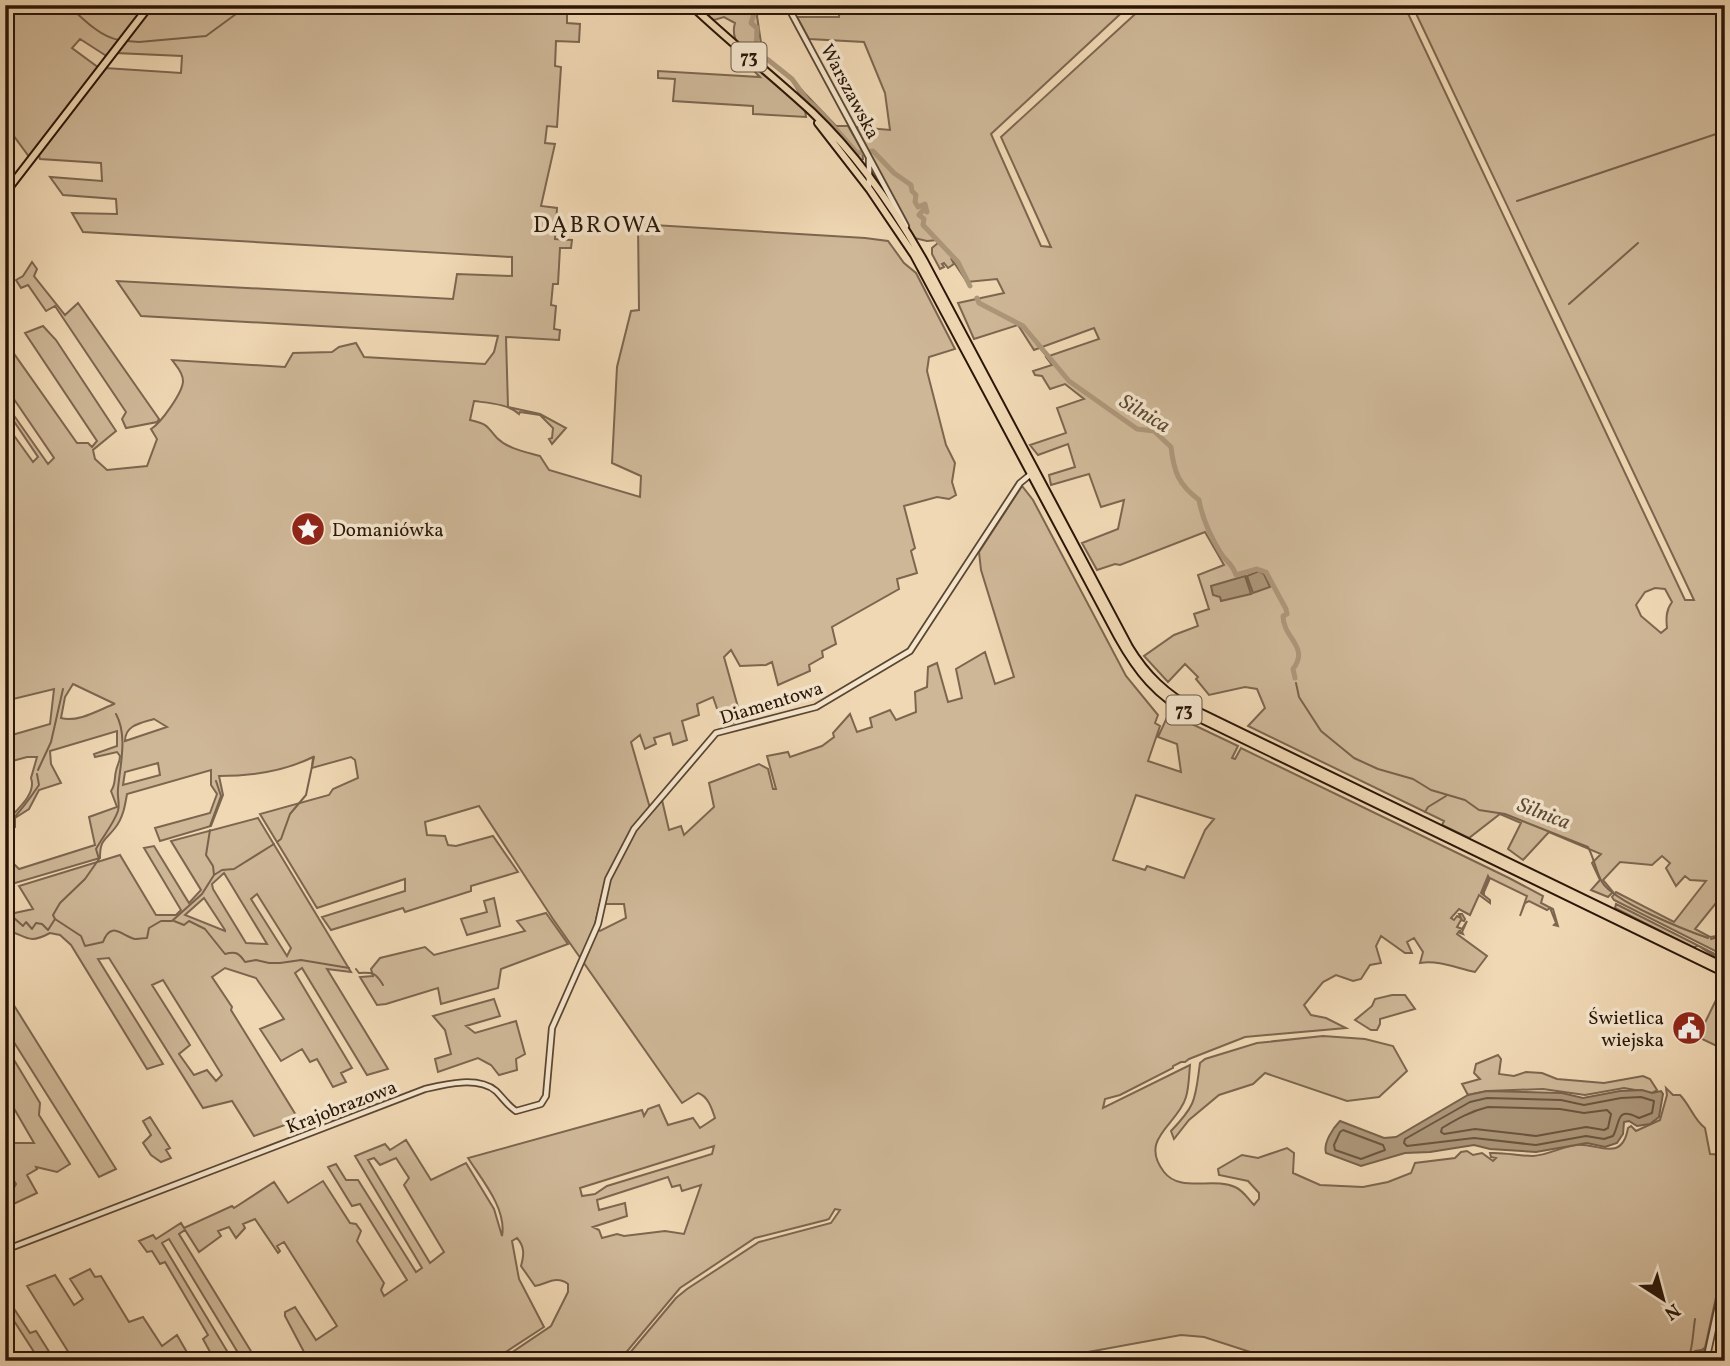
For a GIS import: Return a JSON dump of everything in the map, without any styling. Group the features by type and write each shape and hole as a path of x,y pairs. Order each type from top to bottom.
{"main road":[{"path":"5,194 150,5"},
{"name":"73","path":"691,5 825,125 856,161"},
{"name":"73","path":"806,108 908,239 1131,661 1147,682 1172,704 1725,973"},
{"name":"Warszawska","path":"856,161 908,239"},
{"name":"73","path":"1033,473 1136,657 1158,685 1177,700 1725,967"}],"street":[{"name":"Warszawska","path":"787,5 901,216 908,239"},
{"name":"Warszawska","path":"856,161 864,161 868,156"},
{"name":"Warszawska","path":"868,156 870,190"},
{"name":"Diamentowa","path":"582,960 598,925 608,879 634,829 687,769 711,737 725,729 822,704 910,651 1020,483 1033,473"},
{"name":"Krajobrazowa","path":"5,1250 425,1089 471,1083 493,1089 514,1110 538,1106 546,1096 552,1028 582,960"},
{"path":"1706,1361 1725,1274"}],"shaded area":[{"path":"5,5 148,5 108,57 80,39 72,48 99,68 30,158 5,124"},
{"path":"152,5 546,5 546,8 567,10 567,23 580,24 579,42 556,41 555,66 561,67 557,127 547,126 545,143 555,144 541,206 557,208 555,239 572,240 571,248 560,248 558,284 553,284 551,305 556,306 554,329 560,330 559,340 506,337 508,407 540,414 566,428 552,444 549,439 552,438 553,428 540,415 519,414 504,406 474,401 470,420 486,426 506,445 540,456 549,470 640,497 641,476 612,463 617,367 631,311 639,310 638,224 888,241 904,263 916,273 955,349 929,357 927,371 946,445 955,463 952,482 956,495 949,499 937,497 904,506 915,548 911,551 917,573 897,579 899,589 832,627 836,644 822,651 823,657 809,665 810,671 778,685 772,662 766,665 740,666 731,650 724,657 738,707 737,722 723,726 713,697 697,704 699,715 682,721 687,740 673,745 670,733 654,738 656,744 645,749 640,735 631,742 650,808 632,828 606,878 594,928 600,931 626,918 624,904 605,904 609,880 636,830 662,800 669,830 681,826 684,835 714,807 709,783 759,764 768,769 773,789 776,789 767,756 788,752 790,757 822,746 834,737 833,733 850,714 857,732 872,727 870,718 890,710 896,720 916,712 915,692 927,687 928,667 937,663 948,702 962,698 956,669 985,652 995,684 1014,677 981,570 979,552 1022,486 1033,500 1126,676 1158,715 1155,723 1160,726 1148,761 1181,772 1177,744 1158,737 1169,713 1238,746 1232,758 1235,759 1241,748 1543,896 1541,903 1553,909 1558,926 1554,925 1556,923 1550,908 1547,910 1529,901 1525,903 1520,916 1527,896 1490,878 1484,895 1483,892 1488,876 1481,893 1490,903 1479,895 1470,915 1459,909 1451,918 1461,918 1459,914 1462,914 1465,919 1461,920 1457,927 1462,929 1467,921 1463,934 1460,930 1457,934 1487,956 1475,972 1441,963 1420,963 1423,952 1414,938 1407,942 1412,953 1405,953 1381,936 1376,946 1381,963 1370,965 1361,979 1353,981 1336,975 1323,982 1304,1005 1311,1015 1326,1018 1346,1028 1245,1037 1181,1062 1120,1095 1105,1099 1103,1108 1190,1065 1186,1097 1182,1107 1157,1141 1157,1160 1164,1172 1179,1182 1226,1184 1243,1193 1254,1205 1259,1199 1259,1193 1248,1181 1219,1175 1218,1169 1242,1155 1258,1158 1287,1148 1294,1153 1293,1173 1320,1185 1363,1187 1388,1182 1411,1173 1415,1163 1455,1158 1461,1152 1467,1151 1473,1155 1482,1153 1493,1161 1496,1158 1491,1157 1490,1153 1533,1156 1576,1145 1614,1148 1625,1139 1631,1126 1636,1131 1660,1120 1667,1095 1666,1088 1673,1095 1680,1095 1705,1128 1710,1154 1725,1155 1725,1261 1706,1347 1684,1361 1268,1361 1266,1357 1204,1337 1181,1335 1088,1352 1091,1359 1086,1361 623,1361 676,1298 687,1289 759,1242 831,1223 840,1210 835,1209 829,1219 755,1238 680,1288 619,1361 499,1361 551,1326 568,1292 568,1284 559,1280 535,1286 521,1266 523,1251 517,1238 512,1241 519,1279 544,1327 492,1361 291,1361 304,1352 285,1312 295,1307 316,1340 337,1326 284,1242 277,1246 280,1251 278,1253 255,1219 243,1224 245,1228 236,1238 229,1227 218,1231 221,1236 199,1252 185,1230 179,1234 257,1361 243,1361 169,1239 162,1243 233,1361 215,1361 203,1339 208,1335 165,1262 160,1264 152,1251 147,1252 139,1241 153,1235 156,1239 181,1223 184,1228 232,1206 234,1208 274,1182 288,1203 323,1181 350,1223 356,1224 361,1231 357,1241 384,1283 381,1290 384,1296 407,1280 360,1204 352,1206 328,1167 336,1164 346,1180 358,1180 416,1272 422,1268 355,1156 385,1144 390,1150 406,1140 431,1180 466,1163 494,1209 502,1236 503,1226 497,1205 468,1158 642,1110 644,1116 648,1109 659,1105 668,1125 693,1118 700,1128 715,1118 709,1103 698,1093 682,1103 553,919 479,806 425,822 427,835 445,836 448,845 456,846 493,836 518,872 471,886 471,891 405,912 403,908 331,930 322,917 405,891 405,879 317,908 260,814 329,795 333,789 358,778 355,760 351,757 312,768 313,757 267,772 219,776 223,795 211,826 160,841 155,828 210,813 217,794 211,785 211,770 127,794 122,816 102,844 100,858 5,886 5,861 10,860 19,869 95,845 89,817 117,807 111,791 120,756 117,752 95,757 94,754 117,746 117,731 50,751 51,764 61,783 39,790 29,809 15,818 15,827 5,830 5,823 31,791 31,778 37,757 5,763 5,737 50,724 54,689 5,701 5,423 33,462 38,457 7,411 8,407 48,464 54,458 5,386 5,341 77,443 88,443 92,447 97,441 25,333 43,326 56,340 116,431 93,450 95,459 107,470 147,466 157,439 151,429 171,407 182,386 182,375 172,360 285,367 293,353 332,352 339,347 356,343 364,357 485,364 494,352 498,336 141,316 117,281 453,299 457,274 512,276 512,257 83,232 72,213 117,214 116,199 63,195 50,177 102,181 101,163 40,159 39,155 105,68 181,73 182,56 116,53","holes":["73,684 115,704 81,717 67,719 61,718 65,697","154,719 167,727 125,741 128,731","158,763 160,775 123,785 125,772","1136,795 1214,819 1205,830 1184,878 1147,866 1145,870 1113,860","714,1146 712,1154 582,1196 580,1188","374,1158 380,1165 396,1158 409,1178 404,1185 444,1252 430,1263 368,1160","668,1177 672,1187 680,1185 682,1191 701,1185 684,1234 665,1231 624,1236 617,1234 602,1238 599,1230 593,1227 627,1216 625,1203 599,1210 597,1200"]},
{"path":"721,5 761,5 757,16 763,56 761,58 749,54 739,46 734,35 735,23 724,17 714,20 708,16"},
{"path":"840,5 1130,5 991,134 1041,246 1051,247 1001,137 1145,5 1404,5 1685,600 1694,600 1412,5 1725,5 1725,892 1695,929 1710,937 1725,935 1725,956 1612,897 1616,892 1674,922 1706,881 1690,880 1685,876 1676,886 1666,868 1670,863 1662,856 1652,865 1620,862 1603,880 1613,892 1608,897 1591,890 1600,880 1592,863 1601,854 1549,832 1523,860 1508,849 1521,823 1500,814 1469,838 1442,825 1444,821 1248,726 1265,708 1257,689 1245,687 1209,695 1196,679 1198,677 1185,664 1168,682 1144,656 1174,635 1198,626 1194,614 1209,609 1198,575 1224,565 1205,532 1120,565 1097,570 1082,543 1118,529 1124,500 1101,507 1089,474 1051,485 1049,475 1075,467 1068,444 1038,455 1030,445 1066,433 1057,408 1084,399 1065,384 1050,389 1042,376 1035,375 1033,371 1052,365 1046,357 1099,339 1094,328 1034,350 1018,325 974,339 958,303 1004,293 997,279 967,282 951,258 954,264 948,268 944,263 944,267 940,269 932,254 937,240 914,238 856,127 890,130 885,93 864,42 809,39 797,17 839,17","holes":["1655,588 1665,589 1672,602 1667,614 1667,628 1661,633 1641,616 1636,605 1645,592"]},
{"path":"754,66 805,110 806,117 753,114 753,106 673,101 675,79 658,78 658,71 760,77 750,67"},
{"path":"792,80 836,126 848,126 862,150 863,159 860,160 802,98"},
{"path":"32,262 37,269 34,276 65,315 78,303 159,419 157,422 126,428 122,419 126,412 55,306 46,311 28,285 21,288 16,280 23,276"},
{"path":"258,818 351,972 327,969 388,1069 367,1075 302,968 295,973 352,1068 341,1073 346,1082 333,1087 317,1059 310,1062 302,1049 281,1061 260,1029 284,1019 256,978 225,968 212,977 299,1120 254,1136 232,1101 203,1108 109,958 98,959 163,1064 147,1069 71,945 60,935 50,933 31,939 5,930 5,915 33,909 19,886 120,855 156,915 176,915 181,910 144,848 154,846 189,903 201,890 171,841","holes":["224,873 267,944 246,943 212,884","257,894 291,948 287,956 251,899","204,898 225,931 185,915","163,980 222,1075 216,1081 207,1070 194,1075 179,1054 190,1045 152,985"]},
{"path":"494,898 500,926 467,935 461,919 487,912 484,901"},
{"path":"1616,904 1725,959 1725,963 1697,945 1694,948 1615,908"},
{"path":"546,913 568,944 501,969 498,988 441,1004 438,988 377,1005 360,977 373,976 371,969 380,958 425,947 434,955 525,931 517,921"},
{"path":"5,991 116,1169 99,1177 5,1028"},
{"path":"1405,995 1415,1009 1380,1019 1377,1030 1371,1030 1355,1020 1372,1006 1375,999"},
{"path":"494,999 500,1016 466,1026 475,1033 516,1021 525,1054 516,1059 517,1070 499,1075 491,1065 478,1058 438,1072 435,1059 451,1054 445,1030 433,1016"},
{"path":"1715,1002 1725,1013 1725,1050 1698,1037"},
{"path":"1323,1036 1365,1039 1393,1046 1407,1071 1379,1097 1347,1101 1265,1073 1253,1084 1219,1095 1189,1120 1174,1139 1171,1131 1190,1107 1200,1063 1205,1059 1257,1043"},
{"path":"5,1045 40,1103 39,1115 70,1164 57,1172 36,1167 37,1169 27,1175 37,1193 5,1208 5,1189 10,1195 16,1184 5,1166 5,1132 12,1143 34,1143 5,1093"},
{"path":"1498,1055 1501,1059 1499,1074 1514,1076 1526,1072 1542,1073 1557,1079 1604,1083 1643,1076 1650,1079 1657,1090 1652,1093 1624,1088 1585,1095 1543,1089 1487,1091 1468,1095 1462,1084 1480,1079 1474,1073 1476,1064"},
{"path":"150,1117 170,1148 166,1150 171,1158 161,1162 151,1155 143,1143 151,1135 143,1121"},
{"path":"90,1269 95,1277 101,1276 129,1322 143,1317 162,1346 177,1335 192,1361 74,1361 27,1286 55,1275 74,1305 83,1299 70,1279"},
{"path":"5,1295 30,1333 36,1331 55,1361 32,1361 30,1357 34,1352 5,1307"}],"water":[{"path":"1259,571 1264,574 1270,587 1253,593 1247,576"},
{"path":"1245,576 1251,594 1221,601 1220,597 1213,595 1211,586"},
{"path":"1642,1090 1652,1093 1661,1091 1663,1094 1659,1117 1650,1124 1637,1126 1629,1121 1624,1122 1623,1134 1617,1143 1605,1147 1587,1143 1536,1152 1490,1149 1474,1145 1405,1153 1361,1166 1326,1153 1325,1149 1327,1140 1340,1121 1384,1138 1396,1137 1468,1095 1487,1091 1562,1093 1583,1098"}],"waterway":[{"path":"68,5 98,31 119,40"},
{"name":"Silnica","path":"757,5 751,23 757,28 756,55 767,59 792,79 808,101 857,153 873,151 894,173 911,185 918,207 925,204 927,212 923,210 919,215 924,219 923,225 958,262 970,286"},
{"path":"127,41 206,36 236,14 293,8"},
{"path":"1517,201 1725,131"},
{"path":"1569,304 1638,243"},
{"name":"Silnica","path":"977,298 979,303 1023,326 1069,381 1137,429 1154,431 1171,447 1178,477 1199,500 1213,540 1236,575 1257,569 1266,572 1286,609 1284,624 1299,655 1293,669 1295,678"},
{"name":"Silnica","path":"1296,683 1299,697 1321,731 1354,758 1378,769 1413,779 1431,790 1465,800 1479,810 1505,814 1588,847 1600,878 1609,890 1651,914 1708,938"},
{"path":"38,770 51,742 63,689"},
{"path":"55,919 53,915 60,903 85,879 99,859 96,849 118,811 122,732 116,714"},
{"path":"277,842 281,839 290,814 306,795 314,757"},
{"path":"5,828 39,785 37,774"},
{"path":"210,826 221,796 216,781"},
{"path":"1425,812 1428,807 1446,796"},
{"path":"210,830 206,855 213,866 214,875"},
{"path":"5,922 12,922 14,918 23,926 26,922 32,929 36,923 42,924 48,930 55,919 81,936 85,946 103,942 106,935 113,931 135,939 147,938 149,928 161,921 172,921 202,894 214,875 222,870 234,869 274,844"},
{"path":"174,921 184,925 189,921 205,929 225,954 237,954 245,962 256,960 280,963 301,960 349,968"},
{"name":"Silnica","path":"1711,939 1721,936 1725,939"},
{"path":"356,969 359,973 374,974 383,985"},
{"path":"1705,1348 1725,1256"},
{"path":"1683,1361 1689,1357 1695,1319"},
{"path":"1695,1351 1702,1350"},
{"path":"1702,1361 1703,1357"}],"place":[{"name":"Domaniówka","path":"308,529"},
{"name":"Świetlica wiejska","path":"1689,1028"}],"district":[{"name":"DĄBROWA","path":"598,224"}]}
